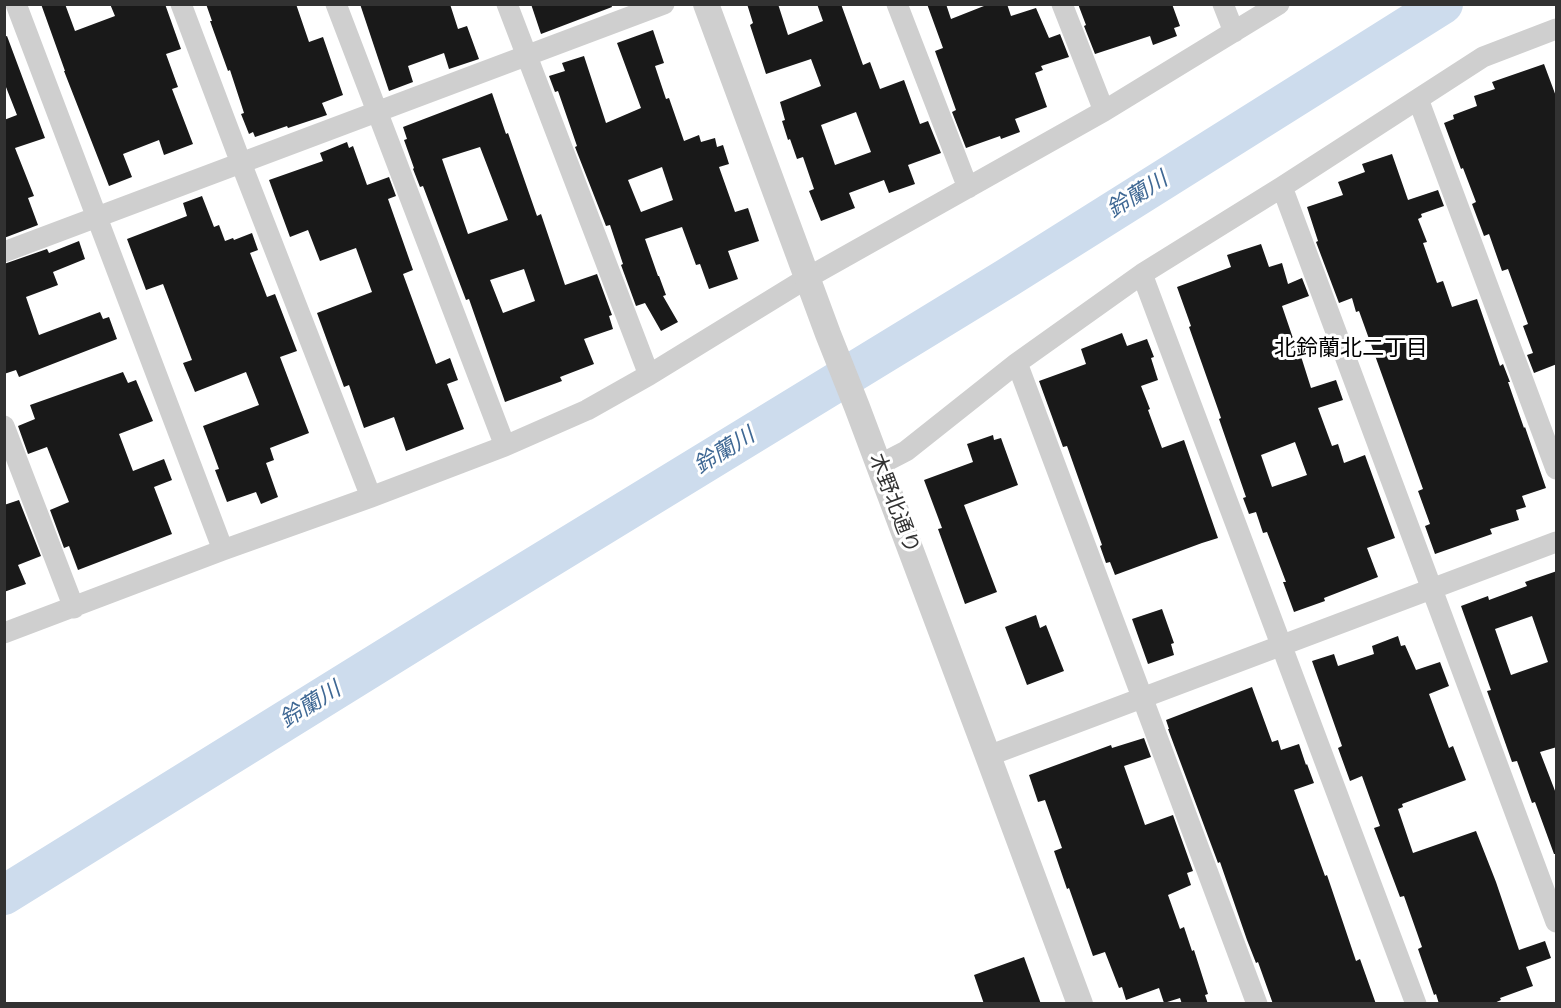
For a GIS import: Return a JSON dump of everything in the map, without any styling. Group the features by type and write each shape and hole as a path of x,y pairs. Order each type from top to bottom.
{"street":[{"path":"16,4 223,550"},
{"path":"181,4 371,497"},
{"path":"336,4 505,446"},
{"path":"507,4 649,375"},
{"path":"4,252 664,4"},
{"name":"木野北通り","path":"706,4 1080,1004"},
{"path":"897,4 968,188"},
{"path":"1062,4 1104,111"},
{"path":"1223,4 1234,32"},
{"path":"4,633 505,446 587,410 649,375 807,278 1104,111 1280,4"},
{"path":"879,465 906,451 1017,363 1142,274 1483,57 1557,29"},
{"path":"1418,99 1557,469"},
{"path":"1282,187 1557,922"},
{"path":"1142,274 1416,1004"},
{"path":"1017,363 1257,1004"},
{"path":"4,426 74,608"},
{"path":"988,756 1557,542"}],"building":[{"path":"41,4 65,4 75,31 115,16 110,4 165,4 181,49 166,54 178,87 172,89 193,144 164,155 159,140 123,154 132,177 109,186 64,71"},
{"path":"206,4 296,4 309,42 323,37 343,95 322,103 327,115 255,137 253,132 249,134 241,114 244,113 230,70 228,71"},
{"path":"360,4 450,4 458,29 467,26 479,59 449,69 444,53 408,66 413,82 389,91"},
{"path":"531,4 611,4 612,7 541,34"},
{"path":"747,4 778,4 788,35 823,21 817,4 841,4 863,65 870,62 880,89 904,80 920,124 928,121 941,153 908,165 915,184 889,193 884,180 849,193 855,208 821,221 809,191 814,189 803,157 797,159 790,139 788,140 782,121 785,120 780,102 821,86 811,59 766,74 750,25 753,23","holes":["856,112 871,152 835,165 821,125"]},
{"path":"927,4 946,4 951,19 989,4 1007,4 1011,16 1036,8 1049,38 1060,34 1069,57 1041,66 1043,70 1035,73 1047,107 1015,119 1020,132 1001,139 1000,136 966,148 952,112 956,110 935,51 943,48"},
{"path":"1078,4 1172,4 1180,26 1174,28 1177,36 1153,45 1150,36 1095,54"},
{"path":"653,30 664,63 655,66 684,141 699,135 701,142 715,138 717,147 723,145 729,164 719,167 735,212 748,208 759,241 728,251 738,279 709,289 700,264 696,265 682,227 645,239 666,295 663,296 678,322 661,331 645,303 636,306 610,225 606,226 575,147 577,146 558,91 555,92 549,76 565,71 562,63 584,56 606,123 641,108 617,43","holes":["662,167 673,200 641,212 628,180"]},
{"path":"7,36 45,138 15,148 34,196 28,198 38,225 4,238 4,120 17,115 4,82 4,37"},
{"path":"1544,64 1557,99 1557,364 1534,373 1527,355 1533,353 1523,326 1528,324 1508,269 1502,271 1489,234 1484,236 1472,204 1476,202 1444,123 1454,119 1453,115 1477,106 1474,96 1495,89 1492,82"},
{"path":"492,93 537,216 541,214 565,285 597,274 612,315 609,316 613,329 584,339 594,364 560,377 562,381 505,402 469,299 466,300 423,186 420,187 413,169 404,140 407,139 403,127","holes":["480,147 508,220 468,234 442,159","524,269 535,301 503,313 490,280"]},
{"path":"347,142 349,148 353,146 367,185 389,177 396,196 388,199 413,270 403,274 436,364 450,358 458,380 447,384 464,429 406,451 394,417 364,428 349,385 344,387 317,313 372,292 356,248 320,261 308,230 290,237 269,180 323,161 320,153"},
{"path":"1392,154 1408,200 1438,190 1444,206 1421,214 1422,217 1418,219 1427,242 1423,243 1437,283 1443,281 1452,307 1477,299 1500,366 1503,364 1510,382 1508,382 1546,488 1522,496 1526,507 1516,510 1519,520 1490,529 1492,534 1435,554 1425,526 1430,524 1418,491 1423,489 1359,311 1356,312 1352,298 1339,303 1316,242 1318,241 1307,207 1343,195 1338,182 1365,172 1362,164"},
{"path":"202,196 214,227 219,225 225,241 252,233 258,250 250,253 267,297 275,294 297,351 280,357 309,433 270,448 274,460 266,463 278,497 261,504 256,492 227,502 215,470 219,469 203,426 259,405 246,372 195,392 183,363 192,360 163,284 146,290 127,239 187,216 183,203"},
{"path":"79,241 85,259 53,272 58,285 26,297 39,335 100,312 103,319 109,317 117,339 19,377 16,370 4,374 4,264 47,249 49,253"},
{"path":"1261,244 1269,267 1282,263 1288,284 1302,278 1309,296 1282,306 1297,350 1299,350 1311,388 1336,380 1343,400 1318,408 1332,446 1338,444 1344,463 1365,455 1395,538 1367,548 1378,577 1294,612 1283,582 1286,582 1267,532 1263,533 1256,512 1249,514 1243,498 1246,497 1177,287 1231,267 1227,255","holes":["1295,442 1307,475 1272,487 1261,455"]},
{"path":"1122,333 1127,346 1147,339 1154,357 1151,358 1158,380 1141,386 1150,409 1148,410 1162,448 1184,440 1218,538 1115,575 1110,562 1106,563 1100,546 1102,545 1067,446 1063,447 1039,381 1086,364 1081,349"},
{"path":"123,372 128,383 136,380 153,421 119,434 133,471 164,459 172,480 154,487 172,534 78,570 69,546 64,548 50,510 69,502 47,447 28,454 18,426 35,419 30,405"},
{"path":"993,435 994,440 1001,438 1018,485 964,505 997,592 965,604 938,529 942,528 924,480 973,462 967,444"},
{"path":"19,500 41,556 18,565 26,584 4,592 4,505"},
{"path":"1557,571 1557,747 1540,752 1557,796 1557,854 1554,854 1535,802 1532,803 1517,761 1512,762 1487,691 1491,690 1461,606 1488,596 1489,600 1527,586 1525,582","holes":["1532,616 1548,662 1511,675 1495,629"]},
{"path":"1162,609 1174,643 1171,644 1174,655 1148,664 1132,619"},
{"path":"1036,615 1040,628 1046,625 1064,671 1027,685 1005,627"},
{"path":"1398,636 1401,646 1405,645 1416,670 1440,662 1449,686 1429,694 1449,748 1453,746 1466,780 1402,804 1403,807 1398,809 1413,853 1476,831 1519,950 1545,941 1551,958 1526,967 1533,986 1500,998 1501,1000 1492,1004 1439,1004 1436,994 1434,995 1418,949 1422,947 1404,896 1400,897 1374,828 1380,826 1362,776 1350,781 1338,748 1342,746 1312,661 1334,654 1338,666 1374,654 1372,646"},
{"path":"1252,687 1272,742 1278,740 1281,750 1299,744 1307,764 1314,783 1294,790 1325,876 1327,875 1356,961 1360,959 1376,1004 1273,1004 1258,962 1256,963 1247,940 1166,720"},
{"path":"1144,738 1151,757 1124,766 1145,825 1173,815 1193,871 1187,873 1191,885 1168,895 1180,929 1184,927 1192,951 1194,950 1208,994 1205,995 1208,1004 1182,1004 1180,998 1164,1003 1159,988 1126,1000 1105,952 1093,956 1054,851 1062,848 1045,800 1038,802 1029,775 1111,745 1112,748"},
{"path":"1024,957 1041,1004 984,1004 974,975"}],"waterway":[{"name":"鈴蘭川","path":"4,895 1007,278 1443,4"}],"district":[{"name":"北鈴蘭北二丁目","path":"1351,350"}]}
